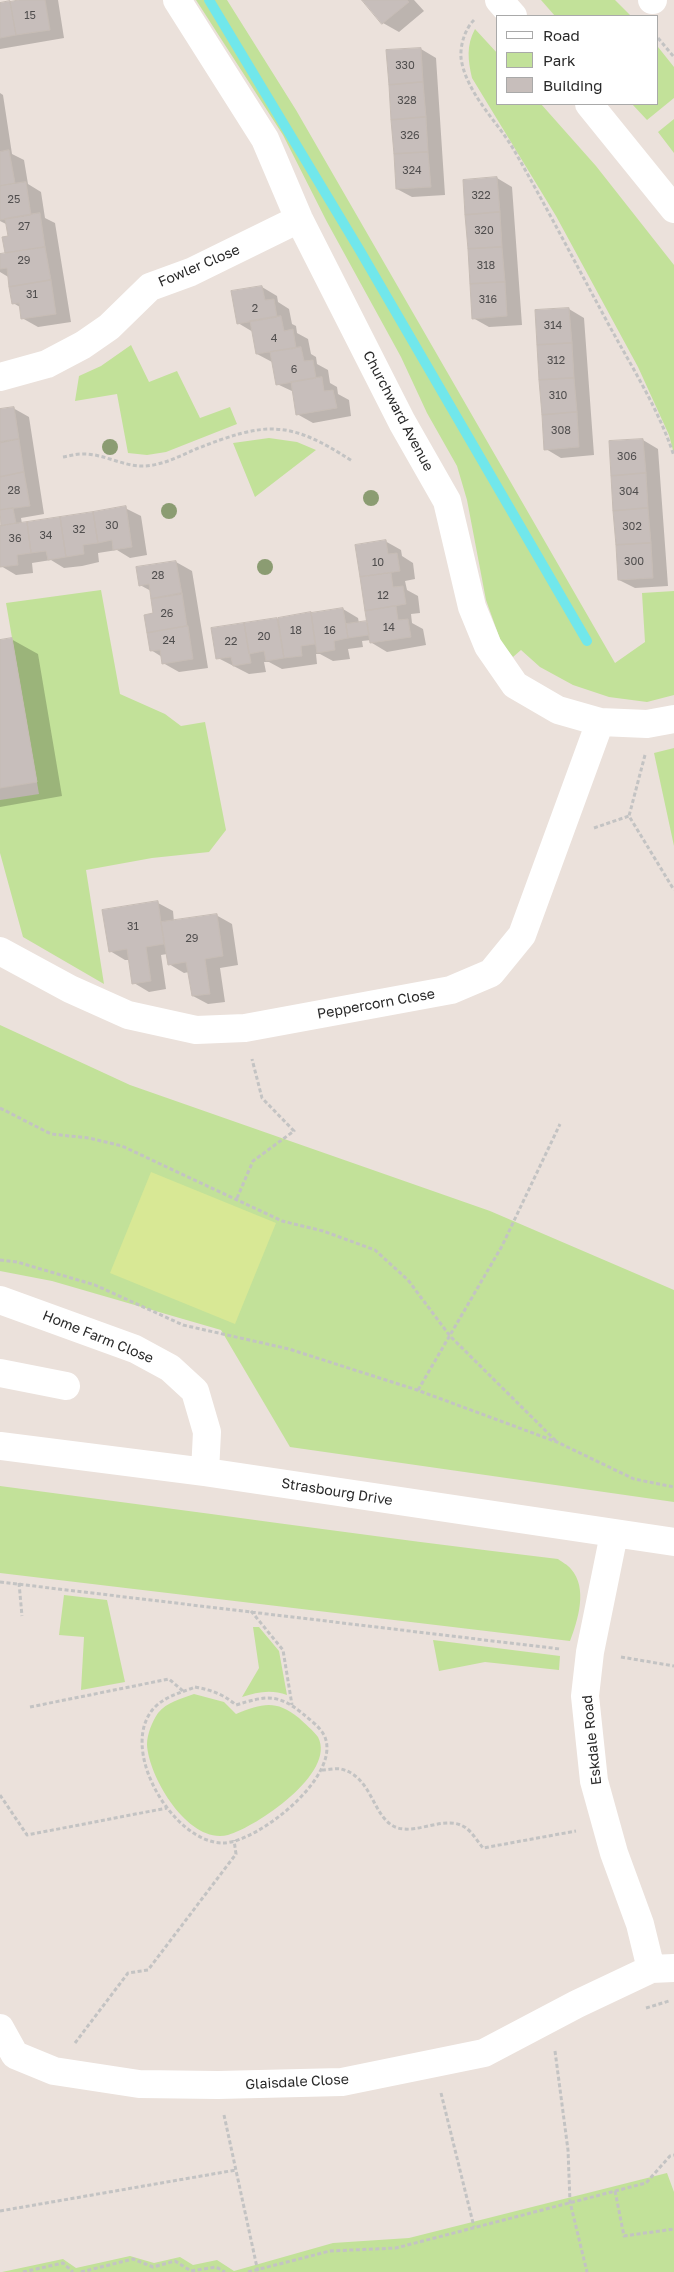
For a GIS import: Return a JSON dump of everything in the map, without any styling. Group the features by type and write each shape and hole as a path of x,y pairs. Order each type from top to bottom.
{"street":[{"name":"Churchward Avenue","path":"177,0 265,139 299,219 402,422 447,501 472,607 488,646 515,685 558,710 600,722 647,724 674,719"},
{"path":"498,0 512,15"},
{"path":"589,105 674,209"},
{"name":"Fowler Close","path":"0,377 47,364 83,345 109,327 150,287 191,272 299,219"},
{"name":"Peppercorn Close","path":"0,951 70,989 128,1015 196,1030 245,1028 452,990 491,973 522,935 600,722"},
{"name":"Home Farm Close","path":"1,1304 135,1349 170,1368 194,1391 207,1432 205,1472"},
{"path":"0,1373 66,1386"},
{"name":"Strasbourg Drive","path":"0,1446 205,1472 674,1542"},
{"name":"Eskdale Road","path":"614,1534 590,1652 586,1696 594,1781 614,1853 640,1924 663,1969"},
{"name":"Glaisdale Close","path":"0,2028 15,2055 54,2071 139,2084 218,2085 342,2082 484,2052 577,2004 663,1969"}],"path":[{"path":"477,17 471,23 462,41 461,58 468,80 482,106 506,136 554,220 652,403 674,456"},
{"path":"659,39 674,58"},
{"path":"63,458 83,454 144,466 164,462 246,431 270,428 300,433 325,443 352,461"},
{"path":"647,724 646,750 629,816 674,890"},
{"path":"237,1198 252,1161 294,1131 262,1098 245,1028"},
{"path":"0,1108 51,1134 88,1138 122,1146 237,1198 282,1221 323,1231 375,1250 408,1280 450,1336 557,1442"},
{"path":"418,1390 502,1246 560,1124"},
{"path":"0,1260 17,1262 95,1285 183,1325 289,1349 418,1390 557,1442 634,1479 674,1487"},
{"path":"0,1582 590,1652 674,1666"},
{"path":"19,1583 22,1616"},
{"path":"251,1611 283,1650 292,1706"},
{"path":"30,1707 169,1680 183,1692"},
{"path":"195,1688 214,1691 236,1705 261,1698 275,1698 292,1706 312,1722 324,1735 327,1751 322,1770 310,1789 281,1815 246,1836 224,1843 205,1841 188,1831 167,1808 146,1769 141,1744 143,1727 153,1708 168,1697 183,1692 195,1688"},
{"path":"322,1770 341,1769 356,1776 371,1793 382,1818 397,1828 412,1828 452,1822 466,1827 483,1848 606,1826"},
{"path":"0,1795 27,1835 167,1808"},
{"path":"54,2071 128,1973 148,1970 236,1854 234,1840"},
{"path":"640,2010 674,2000"},
{"path":"554,2042 568,2150 570,2202 587,2272"},
{"path":"433,2063 474,2226"},
{"path":"218,2085 258,2271"},
{"path":"248,2272 258,2271 330,2251 396,2248 474,2226 646,2183 670,2156 674,2155"},
{"path":"0,2210 236,2170"},
{"path":"614,2191 624,2236 674,2229"},
{"path":"81,2272 133,2259 152,2267 175,2260 192,2271 216,2267 224,2272"},
{"path":"23,2272 63,2263 73,2272"}],"green space":[{"path":"196,0 227,0 296,110 615,663 645,642 642,593 674,591 674,695 647,702 609,697 573,685 540,667 521,650 513,657 501,642 486,600 467,500 457,466 427,413 401,357 327,222 283,135"},
{"path":"541,0 615,0 630,15 554,15"},
{"path":"475,29 497,53 497,105 542,105 596,166 674,265 674,454 669,435 638,367 556,216 472,78 469,53"},
{"path":"659,48 674,67 674,98 647,120 633,105 659,105"},
{"path":"674,119 674,153 658,132"},
{"path":"131,345 149,382 177,371 200,418 230,407 237,424 166,452 147,455 128,453 117,394 75,401 79,376 101,366"},
{"path":"269,438 297,442 316,450 255,497 233,443"},
{"path":"101,590 120,694 165,714 181,726 205,722 226,830 209,852 152,858 86,870 104,984 23,937 0,853 0,800 39,794 6,603"},
{"path":"674,748 674,846 654,753"},
{"path":"0,1025 130,1085 490,1211 674,1290 674,1502 290,1447 221,1330 52,1281 0,1271"},
{"path":"151,1172 276,1223 235,1324 110,1273"},
{"path":"0,1486 558,1559 570,1568 579,1585 580,1604 576,1624 570,1641 0,1573"},
{"path":"64,1595 107,1600 125,1682 81,1690 84,1637 59,1635"},
{"path":"253,1627 259,1627 279,1651 287,1695 264,1692 242,1697 259,1668"},
{"path":"433,1640 560,1656 559,1670 485,1662 439,1671"},
{"path":"194,1694 224,1702 236,1714 268,1705 283,1708 299,1718 318,1737 321,1751 316,1766 305,1782 274,1810 241,1830 228,1835 213,1835 199,1830 186,1820 163,1791 149,1759 148,1737 158,1713 170,1703"},
{"path":"667,2173 674,2192 674,2272 2,2272 63,2259 76,2268 130,2256 154,2263 180,2257 193,2265 217,2260 234,2271 333,2243 409,2238"}],"building":[{"path":"45,0 50,30 16,35 10,2"},
{"path":"362,0 407,0 409,2 382,24"},
{"path":"10,1 16,35 0,38 0,3"},
{"path":"421,48 423,82 389,85 386,50"},
{"path":"423,82 426,117 391,120 389,85"},
{"path":"426,117 428,152 394,154 391,120"},
{"path":"9,150 15,183 0,186 0,152"},
{"path":"428,152 431,187 396,189 394,154"},
{"path":"497,177 500,212 465,215 463,180"},
{"path":"26,182 31,215 0,220 0,186"},
{"path":"500,212 502,247 468,249 465,215"},
{"path":"40,213 45,247 5,253 2,237 8,236 5,219"},
{"path":"45,247 51,280 9,287 7,268 0,269 0,254"},
{"path":"502,247 505,282 470,284 468,249"},
{"path":"51,280 56,314 21,319 19,303 12,304 9,287"},
{"path":"505,282 507,316 472,319 470,284"},
{"path":"262,286 265,300 274,299 277,317 237,324 231,291"},
{"path":"569,308 572,343 537,345 535,310"},
{"path":"281,316 284,331 293,329 296,348 256,354 250,321"},
{"path":"572,343 574,378 539,380 537,345"},
{"path":"301,347 304,361 313,360 316,378 276,385 270,352"},
{"path":"322,377 324,391 333,390 337,408 296,415 291,382"},
{"path":"574,378 577,412 542,415 539,380"},
{"path":"14,407 19,439 0,443 0,409"},
{"path":"577,412 579,447 544,450 542,415"},
{"path":"19,439 24,472 0,477 0,442"},
{"path":"643,439 646,473 611,476 609,441"},
{"path":"24,472 30,506 0,510 0,477"},
{"path":"646,473 648,508 613,511 611,476"},
{"path":"126,506 132,547 113,550 112,540 98,543 93,512"},
{"path":"13,508 16,523 1,526 0,510"},
{"path":"648,508 651,543 616,545 613,511"},
{"path":"93,512 98,543 83,545 84,554 66,557 60,517"},
{"path":"60,517 66,557 48,560 46,551 31,553 27,522"},
{"path":"27,522 31,553 17,555 18,565 0,567 0,526"},
{"path":"386,540 388,554 397,553 400,571 360,577 355,545"},
{"path":"651,543 653,578 618,580 616,545"},
{"path":"176,561 182,594 151,599 149,584 139,586 136,567"},
{"path":"391,573 393,587 403,586 406,604 365,611 360,577"},
{"path":"182,593 187,626 147,633 144,615 153,613 151,599"},
{"path":"396,606 398,620 408,619 411,637 370,643 365,611"},
{"path":"343,608 348,638 334,641 335,650 317,653 311,613"},
{"path":"311,612 315,644 301,646 302,656 284,658 278,618"},
{"path":"277,618 284,658 266,661 264,651 249,654 244,623"},
{"path":"367,621 369,635 348,638 346,624"},
{"path":"244,623 251,663 233,666 231,657 216,659 211,628"},
{"path":"188,626 193,659 162,664 160,650 150,651 147,633"},
{"path":"12,638 37,782 0,788 0,640"},
{"path":"158,901 164,944 146,947 151,981 132,984 127,949 109,952 102,910"},
{"path":"217,914 223,956 205,959 210,994 192,996 186,962 168,965 161,922"}],"waterway":[{"path":"209,0 359,249 587,641"}]}
